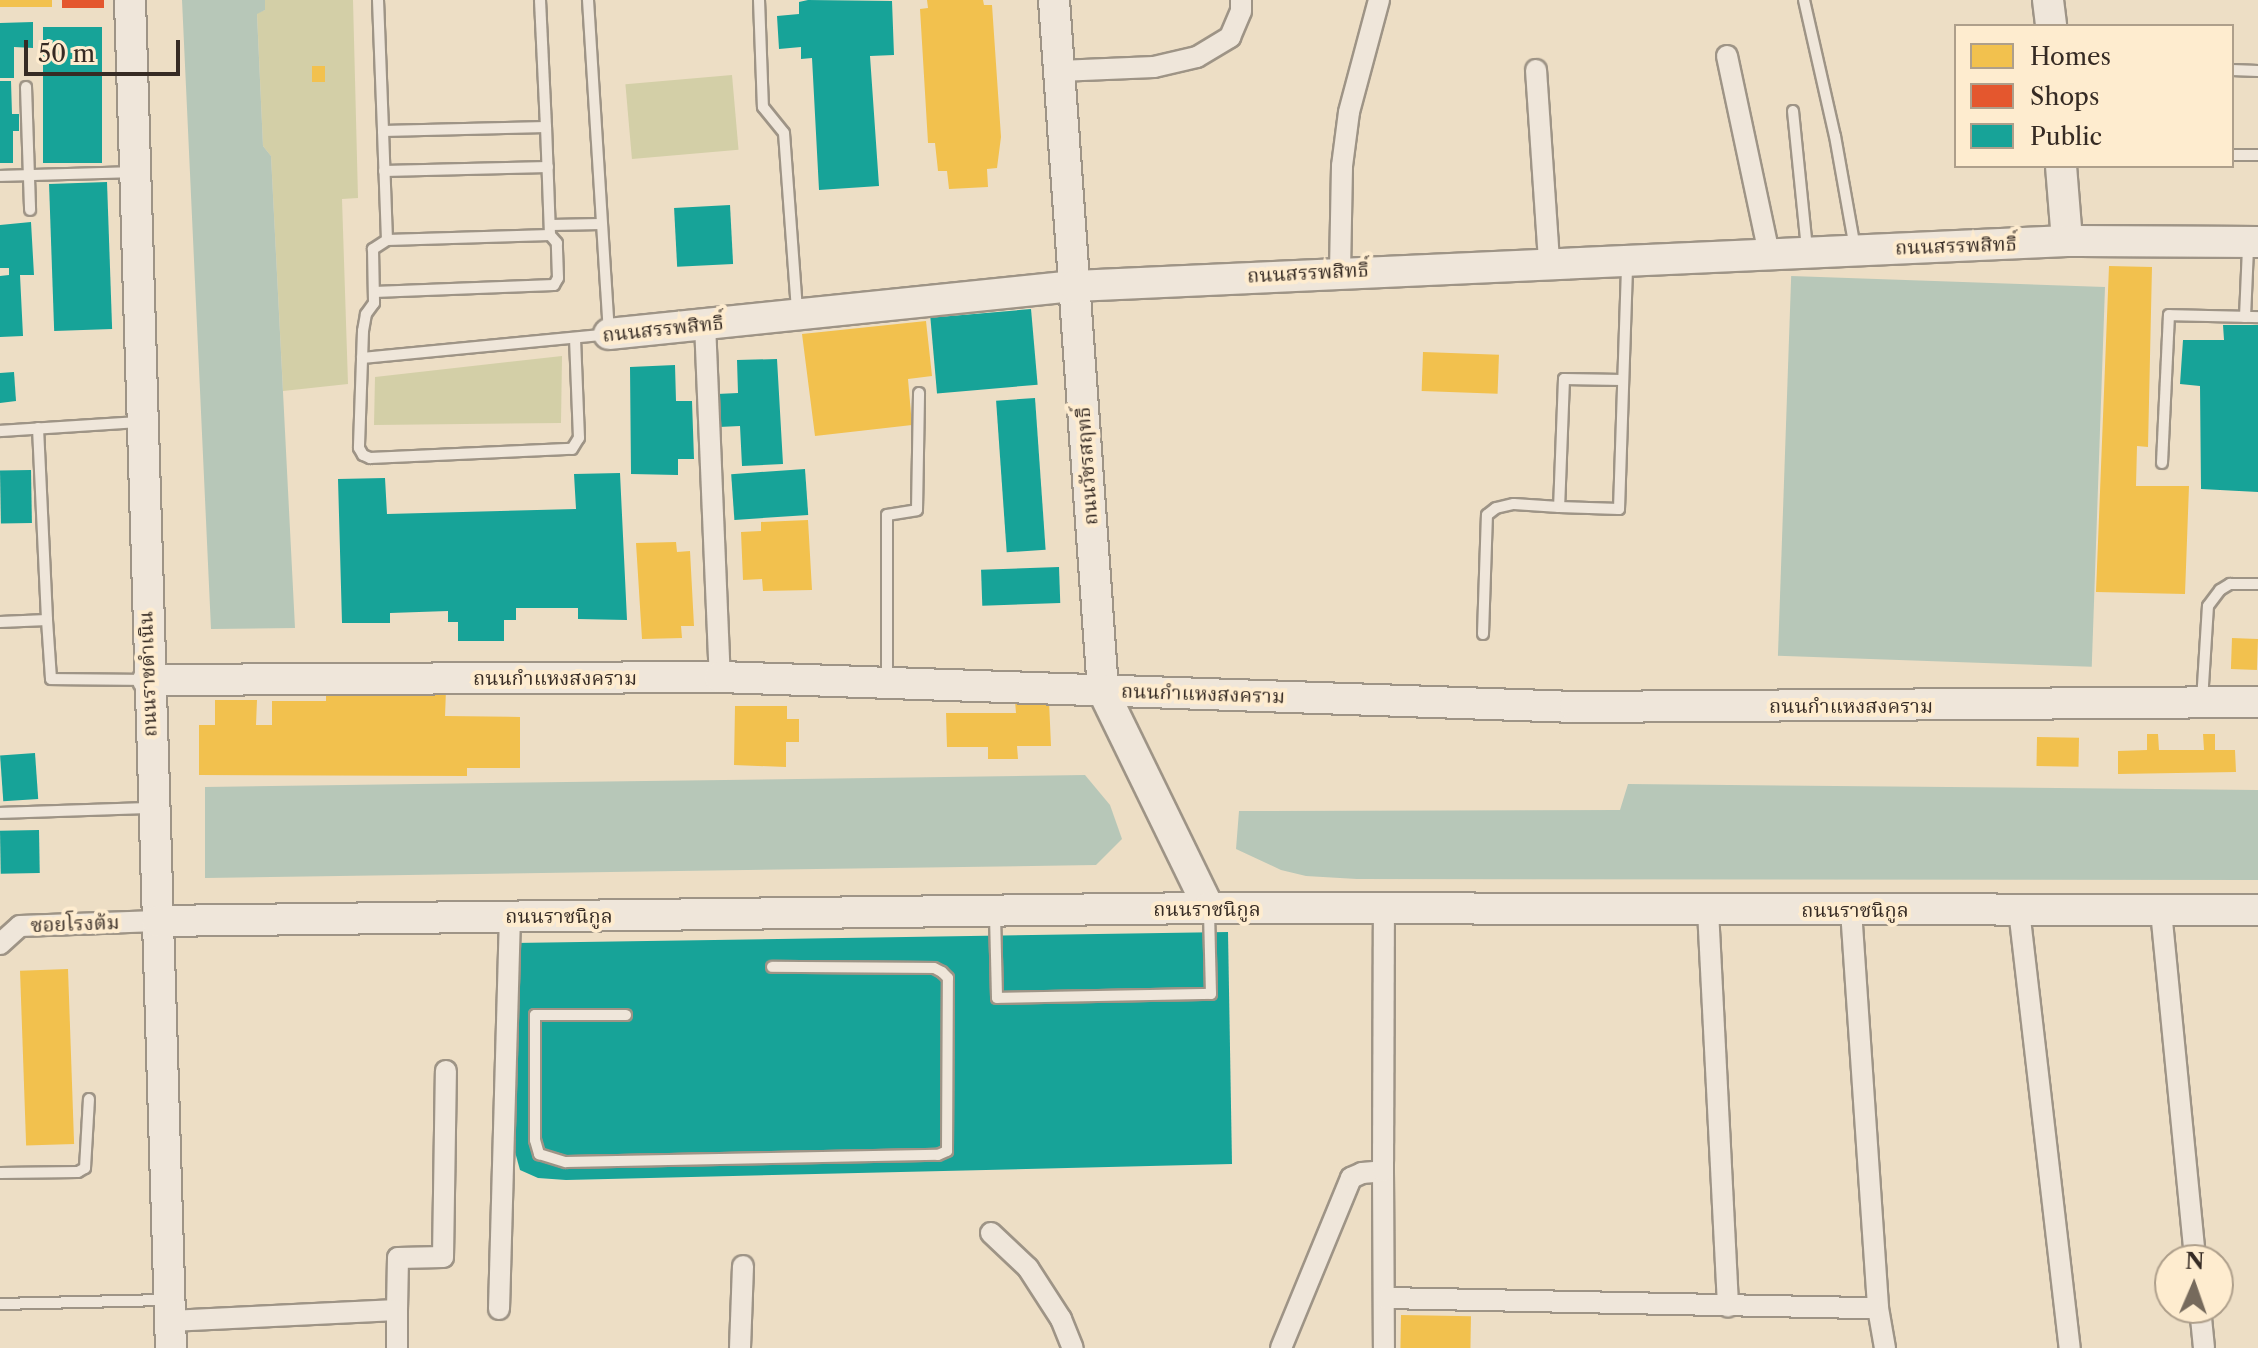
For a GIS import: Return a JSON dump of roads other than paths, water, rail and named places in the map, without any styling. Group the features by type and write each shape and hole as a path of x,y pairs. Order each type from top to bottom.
{"street":[{"name":"ถนนราชดำเนิน","path":"130,0 140,422 170,1323"},
{"name":"ถนนวัชรสฤทธิ์","path":"1054,0 1103,691 1209,908"},
{"path":"1059,71 1154,67 1197,57 1230,37 1241,0"},
{"path":"1340,271 1342,166 1349,112 1379,0"},
{"path":"2048,0 2051,24"},
{"path":"1727,56 1769,253"},
{"path":"1536,70 1549,263"},
{"path":"2061,168 2067,241"},
{"name":"ถนนสรรพสิทธิ์","path":"609,334 1075,286 1340,271 2067,241 2253,242"},
{"path":"705,324 720,677"},
{"name":"ถนนกำแหงสงคราม","path":"148,680 720,677 1575,707 2258,702"},
{"name":"ถนนราชนิกูล","path":"157,921 1209,908 2258,910"},
{"path":"1384,910 1384,1348"},
{"path":"1708,910 1728,1306"},
{"path":"1851,910 1878,1308 1885,1348"},
{"path":"2019,910 2070,1348"},
{"path":"2161,911 2193,1244"},
{"path":"499,1309 510,915"},
{"name":"ซอยโรงต้ม","path":"0,944 20,926 157,921"},
{"path":"397,1348 398,1258 443,1257 446,1071"},
{"path":"1281,1348 1351,1178 1362,1173 1383,1171"},
{"path":"991,1233 1028,1268 1061,1319 1073,1348"},
{"path":"740,1348 743,1266"},
{"path":"1385,1298 1878,1308"},
{"path":"170,1323 397,1310"},
{"path":"2202,1324 2204,1348"}],"lane":[{"path":"378,0 387,240"},
{"path":"374,292 554,285 558,278 557,243 551,230 540,0"},
{"path":"588,0 609,334"},
{"path":"759,0 763,107 784,133 797,314"},
{"path":"1804,0 1835,136 1855,250"},
{"path":"2234,70 2258,71"},
{"path":"26,87 30,210"},
{"path":"1793,111 1807,252"},
{"path":"383,131 546,127"},
{"path":"2234,155 2258,155"},
{"path":"384,171 548,167"},
{"path":"0,176 134,172"},
{"path":"575,338 579,438 572,449 363,455 359,448 363,331 366,314 374,303 373,249 387,240 601,224"},
{"path":"2245,317 2253,242"},
{"path":"1483,634 1487,515 1496,508 1514,504 1619,509 1627,259"},
{"path":"2162,463 2169,315 2258,317"},
{"name":"ถนนสรรพสิทธิ์","path":"362,358 609,334"},
{"path":"1559,507 1564,379 1622,380"},
{"path":"887,683 887,515 917,510 919,393"},
{"path":"0,431 140,422"},
{"path":"38,428 51,679 148,680"},
{"path":"2202,703 2208,606 2220,590 2230,584 2258,584"},
{"path":"0,622 47,620"},
{"path":"0,813 153,808"},
{"path":"995,913 997,998 1211,994 1209,908"},
{"path":"626,1015 535,1015 535,1140 539,1154 566,1162 938,1155 947,1151 948,978 934,968 772,967"},
{"path":"0,1173 78,1172 85,1168 89,1099"},
{"path":"0,1304 170,1323"}]}
